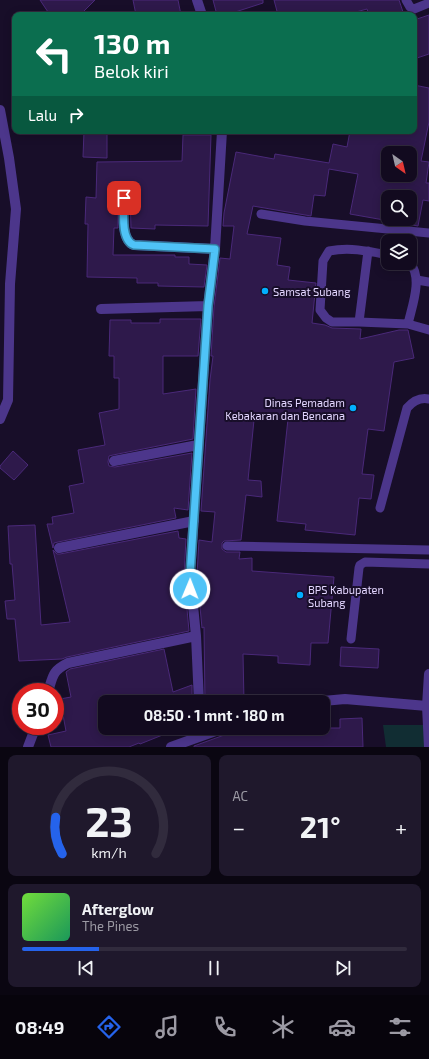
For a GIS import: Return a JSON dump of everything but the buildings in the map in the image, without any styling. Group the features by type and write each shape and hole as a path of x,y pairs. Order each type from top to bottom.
{"street":[{"path":"197,0 201,12"},
{"path":"0,110 9,158 16,209 10,284 8,400 0,419"},
{"path":"199,695 196,636 190,575 208,306 215,249 222,134"},
{"path":"124,198 124,234 130,244 215,249"},
{"path":"101,309 208,306"},
{"path":"114,461 198,445"},
{"path":"59,548 194,521"},
{"path":"51,683 53,675 58,668 68,663 196,636"},
{"path":"429,674 427,706 429,747"},
{"path":"330,700 345,699 427,706"},
{"path":"28,747 33,735"},
{"path":"176,746 195,735"}],"lane":[{"path":"406,0 410,7 414,9 429,3"},
{"path":"261,214 305,221 429,233"},
{"path":"381,255 352,248 329,251 323,260 321,313 332,322 408,324 429,330"},
{"path":"359,322 368,252"},
{"path":"408,324 417,280 414,270"},
{"path":"417,280 429,282"},
{"path":"380,508 407,408 412,402 418,399 429,399"},
{"path":"228,546 429,550"},
{"path":"351,640 360,566 365,562 429,564"}],"green space":[{"path":"383,725 429,725 429,747 386,747"}],"place":[{"name":"Samsat Subang","path":"265,291"},
{"name":"Dinas Pemadam Kebakaran dan Bencana","path":"353,408"},
{"name":"BPS Kabupaten Subang","path":"300,595"}],"route":[{"path":"124,198 124,234 130,244 215,249 208,306 190,589"}]}
